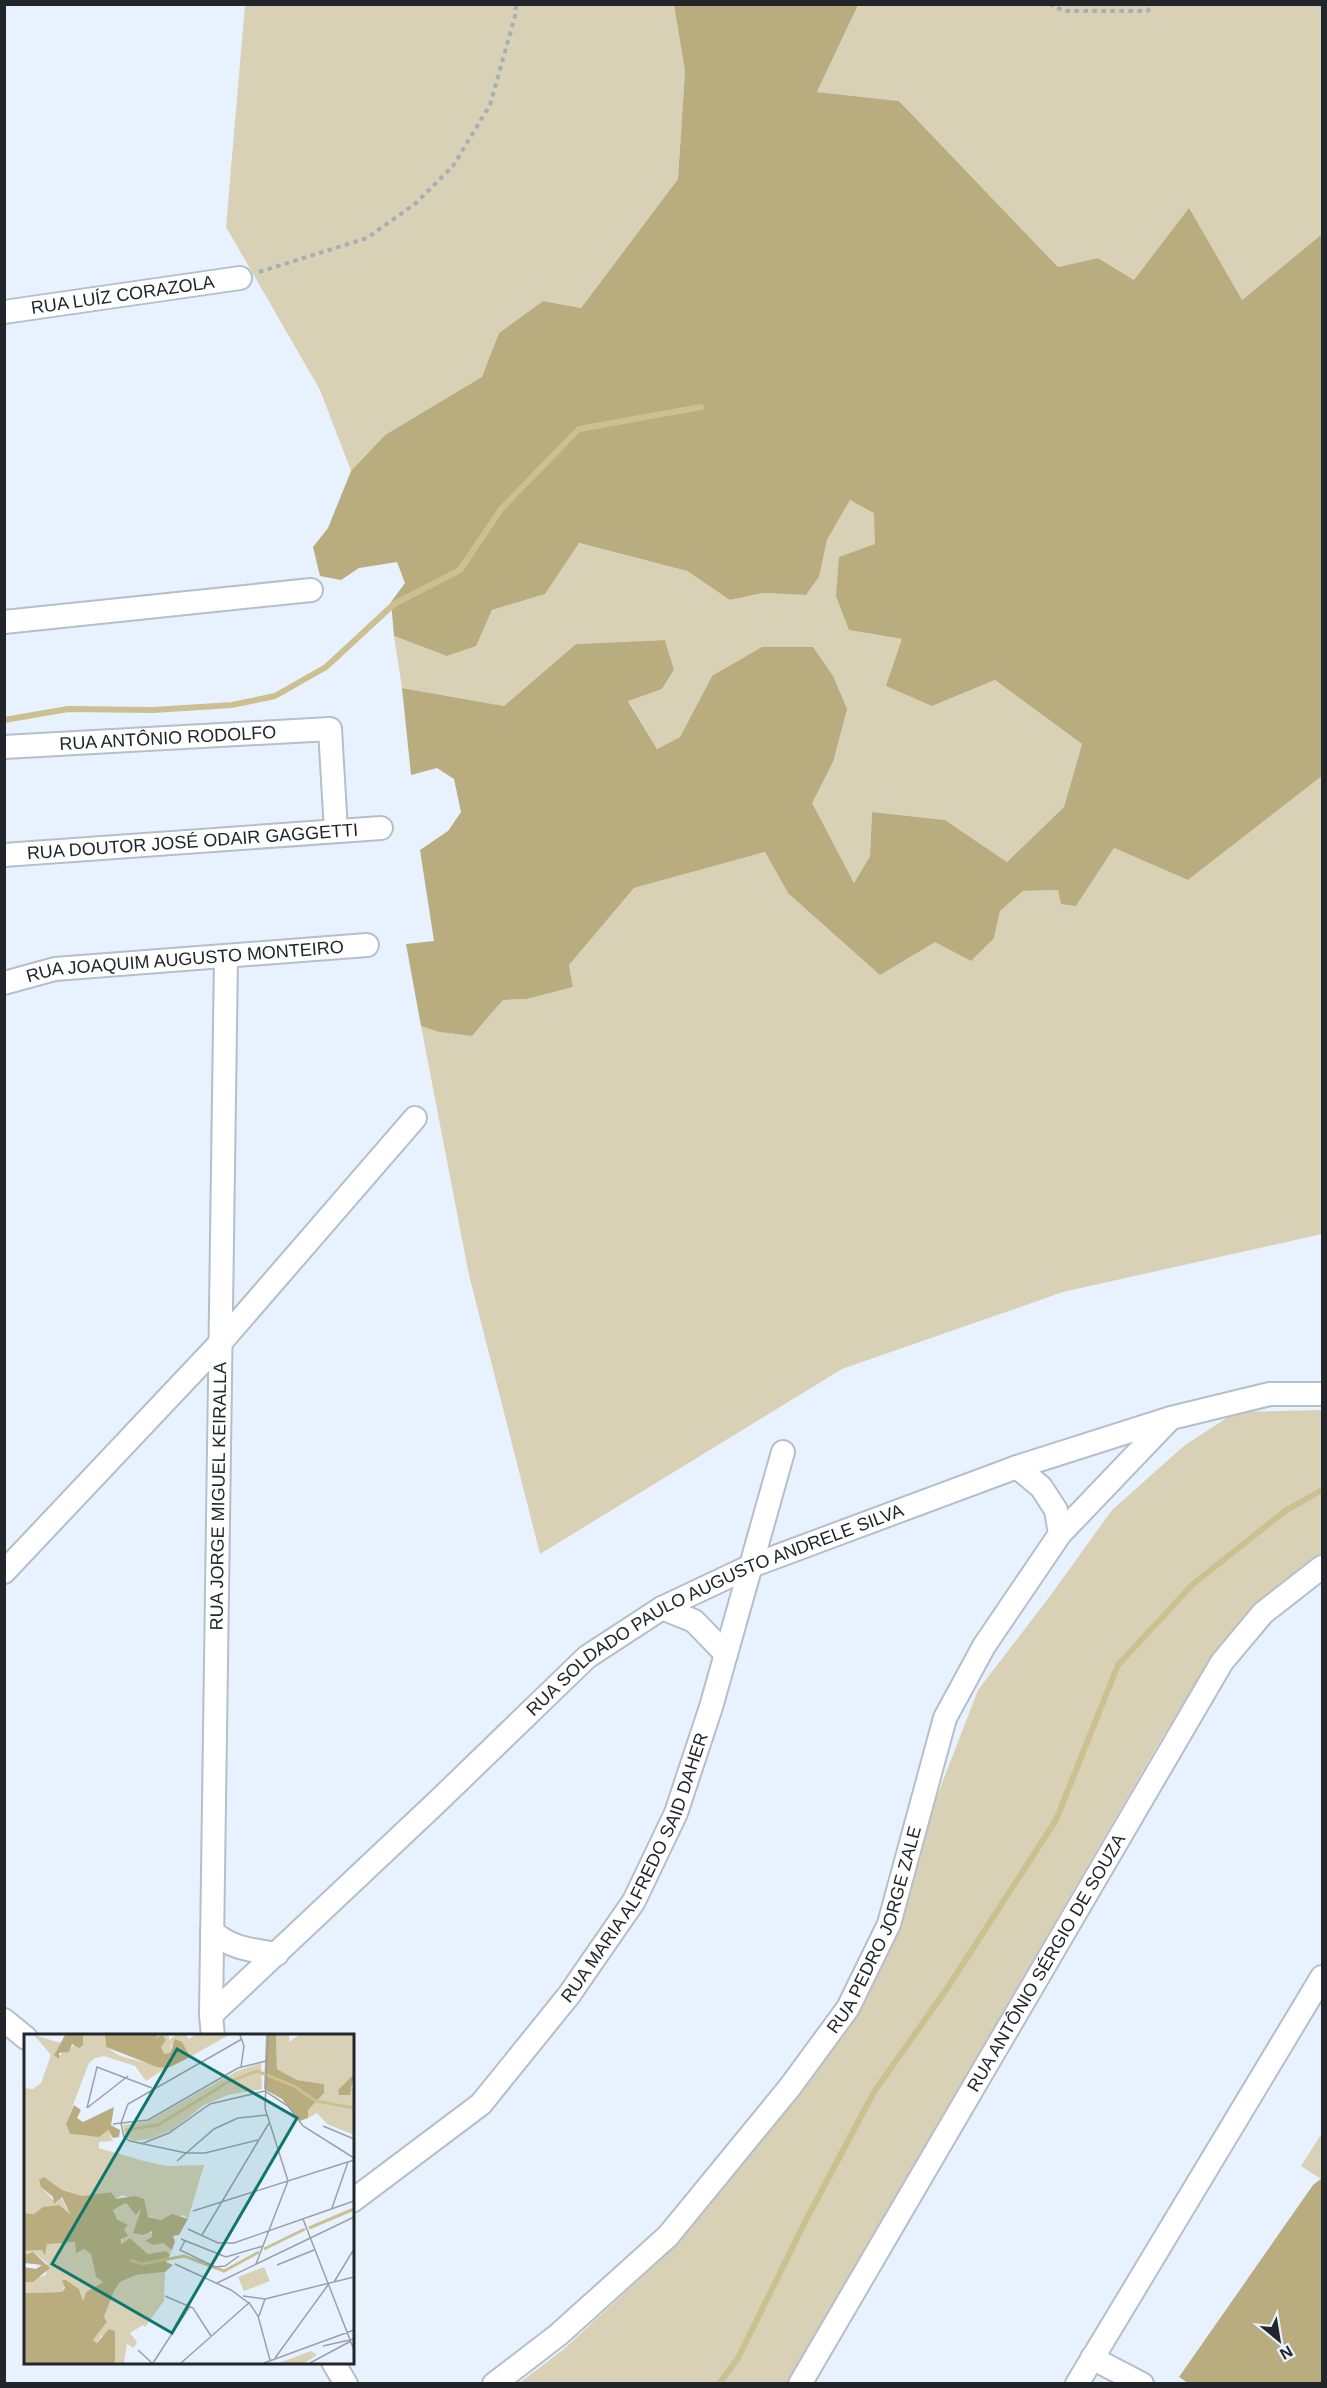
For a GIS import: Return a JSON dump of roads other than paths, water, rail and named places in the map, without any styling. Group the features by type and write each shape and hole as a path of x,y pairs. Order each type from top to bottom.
{"street":[{"name":"RUA LUÍZ CORAZOLA","path":"4,312 240,278"},
{"path":"4,622 311,590"},
{"name":"RUA ANTÔNIO RODOLFO","path":"4,747 330,729 336,831"},
{"name":"RUA DOUTOR JOSÉ ODAIR GAGGETTI","path":"4,855 381,828"},
{"name":"RUA JOAQUIM AUGUSTO MONTEIRO","path":"4,982 56,969 367,945"},
{"name":"RUA JORGE MIGUEL KEIRALLA","path":"212,2025 226,956"},
{"path":"4,1572 222,1341 415,1118"},
{"name":"RUA SOLDADO PAULO AUGUSTO ANDRELE SILVA","path":"212,2025 277,1953 587,1656 662,1608 751,1566 1017,1467 1171,1418 1270,1394 1323,1394"},
{"name":"RUA PEDRO JORGE ZALE","path":"494,2384 558,2335 668,2236 790,2087 848,2008 889,1924 945,1718 984,1646 1060,1534 1171,1418"},
{"name":"RUA MARIA ALFREDO SAID DAHER","path":"354,2199 481,2104 569,1995 634,1901 676,1813 726,1654 783,1452"},
{"path":"1017,1467 1041,1487 1056,1510 1060,1534"},
{"name":"RUA ANTÔNIO SÉRGIO DE SOUZA","path":"800,2384 1222,1662 1263,1613 1323,1567"},
{"path":"662,1608 694,1622 726,1654"},
{"path":"212,1931 223,1941 249,1950 277,1953"},
{"path":"1077,2384 1323,1977"},
{"path":"4,2020 24,2036"},
{"path":"1092,2358 1142,2384"},
{"path":"334,2364 346,2384"}],"waterway":[{"path":"4,720 68,709 153,710 232,705 275,696 326,667 394,604 460,570 501,509 579,429 701,407"},
{"path":"719,2384 738,2358 806,2220 874,2092 948,1987 1056,1820 1118,1665 1193,1584 1285,1511 1322,1490"}]}
